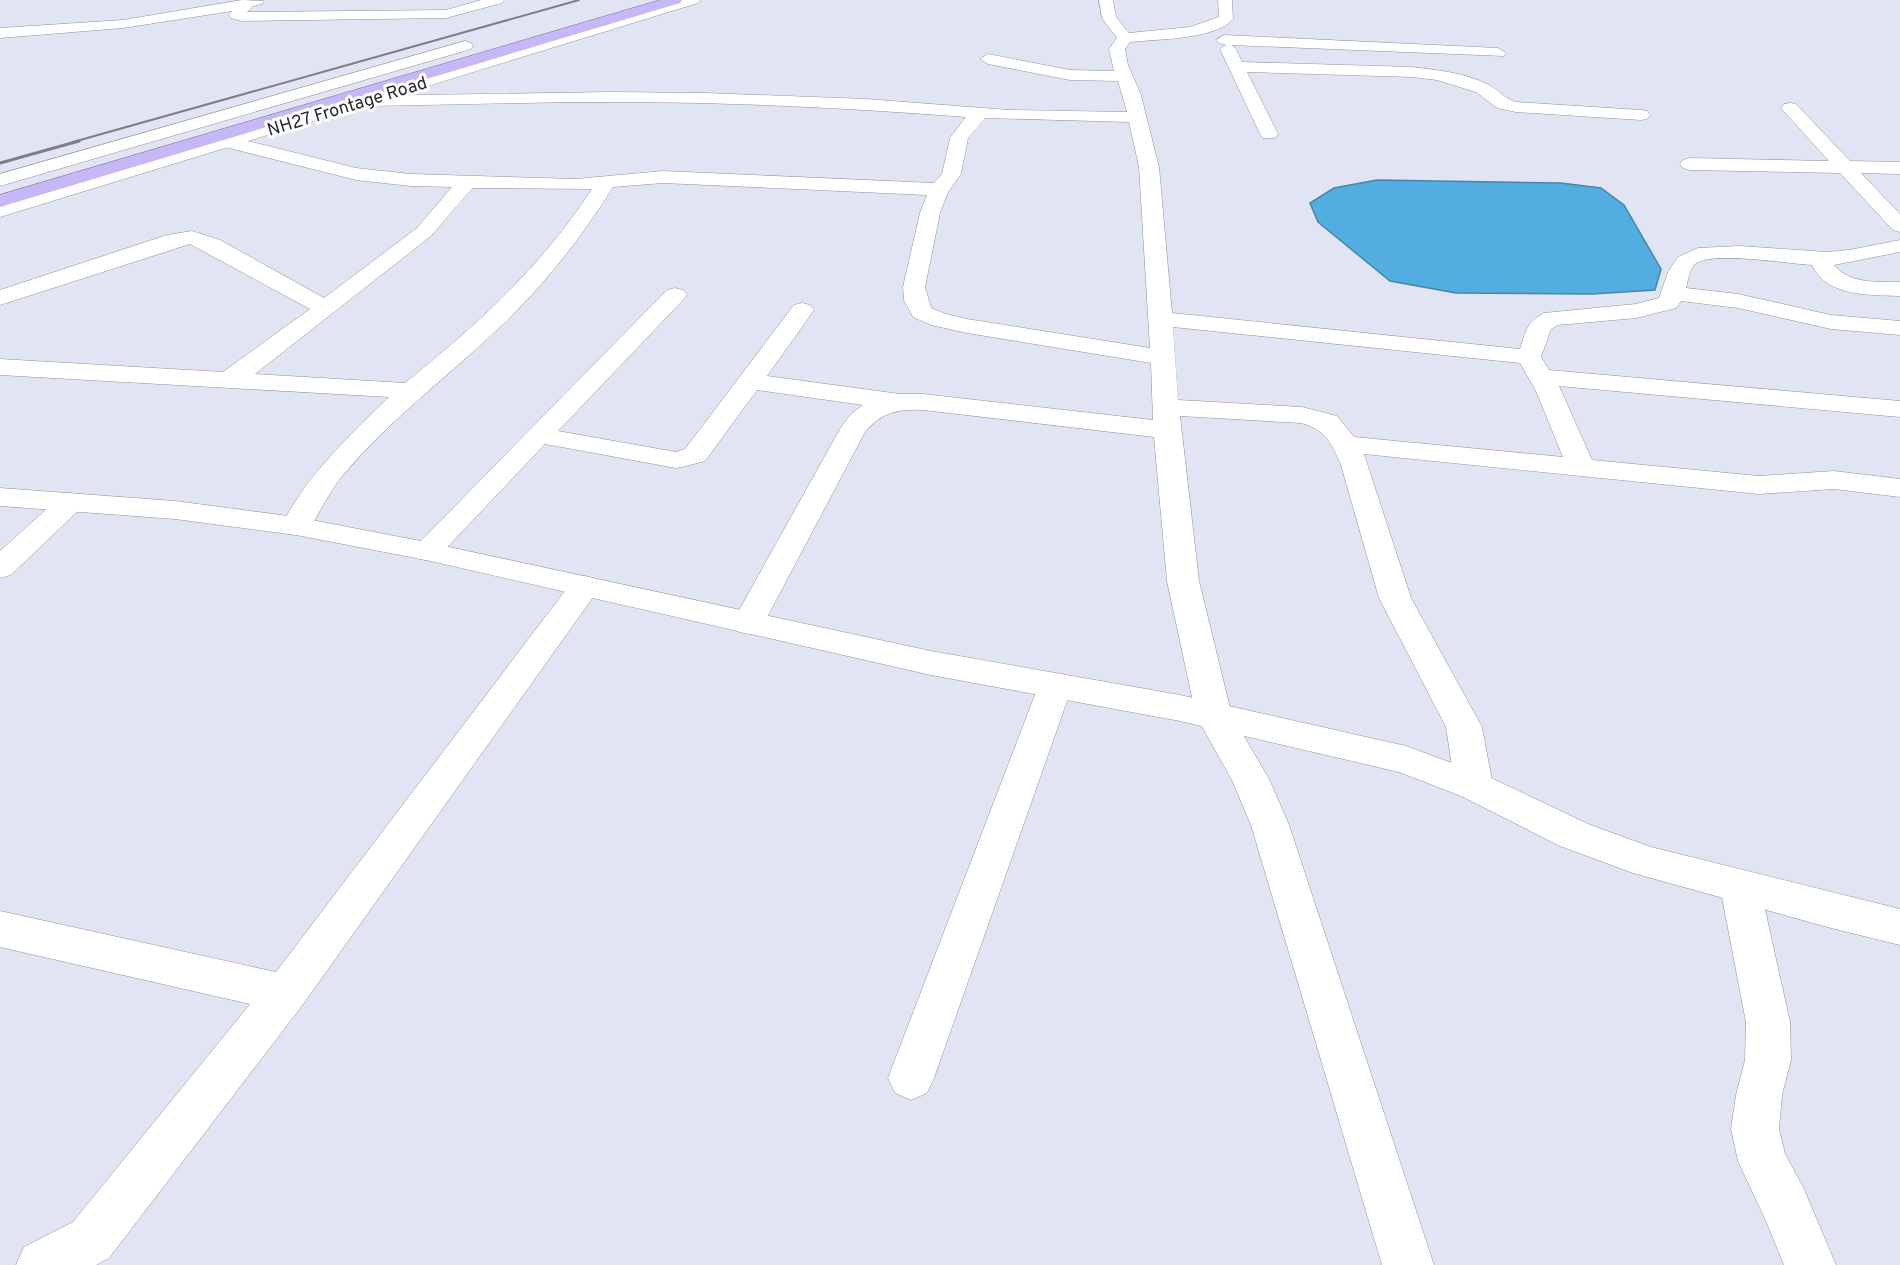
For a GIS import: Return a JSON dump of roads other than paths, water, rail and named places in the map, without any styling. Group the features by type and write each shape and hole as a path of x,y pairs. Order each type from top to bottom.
{"highway":[{"path":"0,189 646,0"},
{"path":"0,201 675,0"}],"street":[{"path":"253,2 236,15 242,17 446,14 497,0"},
{"name":"NH27 Frontage Road","path":"0,180 624,0"},
{"name":"NH27 Frontage Road","path":"0,211 693,0"},
{"path":"1106,0 1109,18 1125,38"},
{"path":"1219,33 1226,19 1225,0"},
{"path":"0,33 123,24 253,2"},
{"path":"38,47 74,27"},
{"path":"1407,1265 1270,825 1250,779 1214,716 1182,581 1166,419 1149,167 1137,117 1117,55 1120,42 1125,38 1189,31 1498,53"},
{"path":"1219,33 1269,134"},
{"path":"988,59 1070,75 1125,76"},
{"path":"1236,67 1426,73 1482,87 1503,104 1516,107 1641,116"},
{"path":"362,101 677,97 838,103 980,113 1137,117"},
{"path":"1790,108 1900,226"},
{"path":"980,113 963,129 957,144 957,159 949,179 939,189 930,213 914,286 921,312 939,320 967,326 1163,358"},
{"path":"228,142 356,174 466,182 604,184 663,177 939,189"},
{"path":"1690,164 1900,168"},
{"path":"228,380 424,232 466,182"},
{"path":"296,526 307,501 326,475 411,391 477,339 521,295 578,226 604,184"},
{"path":"0,298 175,240 192,237 212,245 325,308"},
{"path":"1581,467 1535,367 1540,325 1552,318 1653,308 1668,303 1674,293 1683,265 1689,258 1702,253 1747,252 1842,258 1873,249 1900,246"},
{"path":"1820,258 1822,270 1849,284 1900,289"},
{"path":"1674,293 1737,301 1831,322 1900,328"},
{"path":"426,550 675,295"},
{"path":"538,435 676,460 695,455 802,310"},
{"path":"1161,319 1341,336 1535,367 1900,409"},
{"path":"0,367 411,391"},
{"path":"751,382 896,401 1166,419 1302,415 1328,422 1346,444 1355,465 1395,598 1464,727 1474,786"},
{"path":"748,622 853,429 864,416 878,406 896,401"},
{"path":"1346,444 1759,485 1834,480 1900,488"},
{"path":"0,497 175,510 296,526 426,550 748,622 1055,687 1180,708 1406,760 1474,786 1574,835 1647,862 1900,927"},
{"path":"0,568 71,502"},
{"path":"42,1265 91,1240 286,993 585,586"},
{"path":"911,1078 1055,687"},
{"path":"1740,887 1768,1022 1768,1060 1755,1129 1762,1161 1785,1205 1810,1265"},
{"path":"0,929 286,993"}],"water":[{"path":"1377,180 1561,183 1601,188 1624,205 1661,269 1655,290 1592,294 1456,293 1390,281 1318,222 1310,203 1334,188"}],"railway":[{"path":"73,142 579,0"},
{"path":"0,163 79,141"}]}
